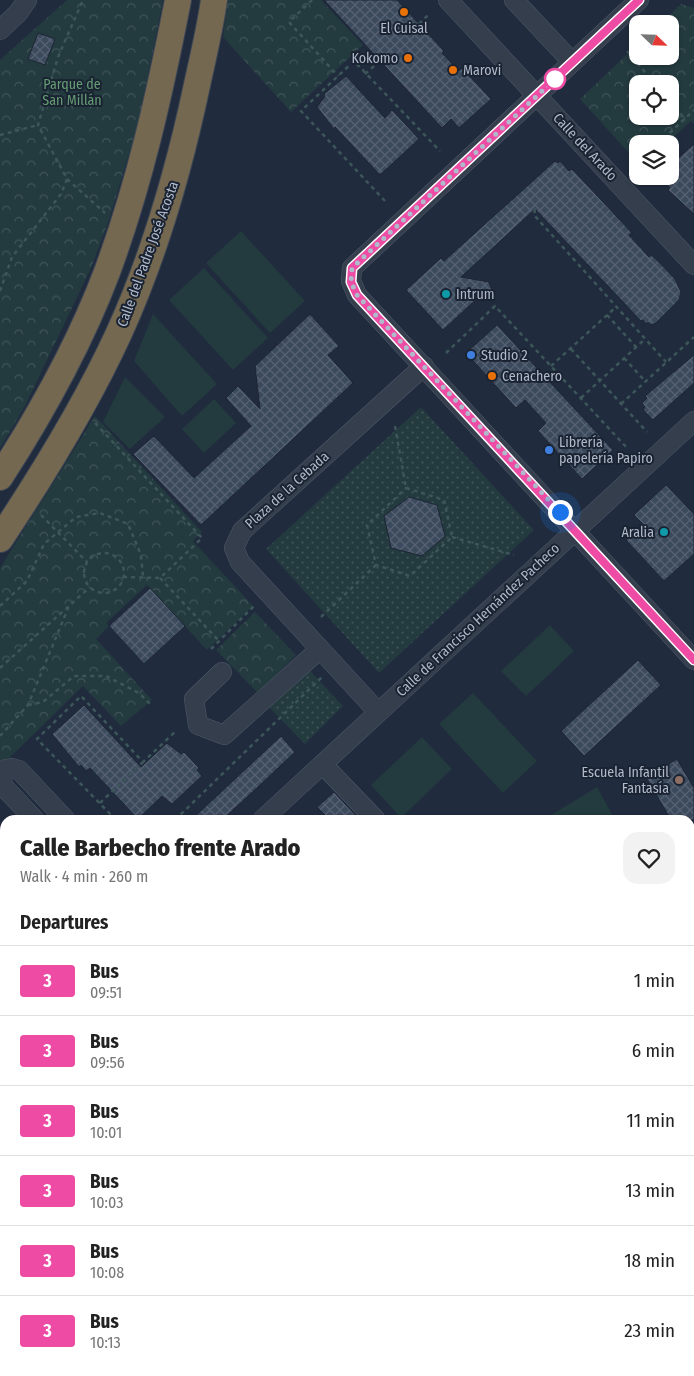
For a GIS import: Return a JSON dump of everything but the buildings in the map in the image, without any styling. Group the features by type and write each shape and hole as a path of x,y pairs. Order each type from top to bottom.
{"highway":[{"path":"0,477 42,409 106,274 144,158 178,0"},
{"name":"Calle del Padre José Acosta","path":"0,539 70,428 119,334 142,278 178,169 214,0"}],"street":[{"path":"0,30 18,13 27,0"},
{"name":"Calle del Arado","path":"448,0 694,265"},
{"path":"514,0 572,62"},
{"path":"639,0 352,268 351,282 357,295 694,660"},
{"name":"Plaza de la Cebada","path":"378,712 240,562 234,548 242,530 424,366"},
{"name":"Calle de Francisco Hernández Pacheco","path":"267,815 694,421"},
{"path":"222,672 194,699 198,725 224,735 320,649"},
{"path":"30,815 3,786 2,777 6,769 19,770 61,815"},
{"path":"329,771 371,815"}],"path":[{"path":"83,0 58,57 38,125 66,179 106,213"},
{"path":"312,0 289,22 338,76"},
{"path":"419,24 430,13"},
{"path":"627,50 648,75"},
{"path":"365,74 380,61"},
{"path":"385,201 300,111 338,76 354,62 440,151"},
{"path":"668,135 694,110"},
{"path":"679,112 685,119"},
{"path":"0,135 38,125"},
{"path":"0,291 12,257 61,194 66,179"},
{"path":"535,209 534,215 666,362"},
{"path":"446,353 495,306 628,450"},
{"path":"552,366 616,306"},
{"path":"607,315 636,347"},
{"path":"621,404 694,337"},
{"path":"581,398 645,339"},
{"path":"571,349 647,432"},
{"path":"624,358 646,381"},
{"path":"89,417 202,538 160,578"},
{"path":"395,426 406,488"},
{"path":"406,488 444,500 452,537"},
{"path":"376,566 367,525 406,488"},
{"path":"0,606 27,581 44,544 57,531 76,517 100,513 128,524 141,555 143,577"},
{"path":"39,514 87,562"},
{"path":"452,537 514,555"},
{"path":"376,566 410,576 452,537"},
{"path":"98,554 112,555 121,564 123,577 121,584 110,592 102,593 90,587 84,574 87,562 98,554"},
{"path":"321,617 376,566"},
{"path":"123,577 160,578 218,641"},
{"path":"0,668 90,587"},
{"path":"211,649 259,601"},
{"path":"0,736 28,705 69,606"},
{"path":"180,815 325,674"},
{"path":"28,705 43,702 74,676 106,676 139,693 151,705"},
{"path":"111,815 37,739 81,696 143,762"},
{"path":"100,803 176,731"}],"green space":[{"name":"Parque de San Millán","path":"67,0 163,0 139,121 108,223 92,266 25,406 0,448 0,60"},
{"path":"228,0 321,0 363,45 291,112 223,37"},
{"path":"681,4 694,8 694,124 691,121 676,135 629,135 629,153 580,99 629,53 629,65 679,65 679,15 669,15"},
{"path":"241,231 305,301 270,333 206,263"},
{"path":"204,268 268,338 233,370 169,300"},
{"path":"153,314 217,384 182,416 134,361"},
{"path":"125,377 165,417 130,449 103,422"},
{"path":"214,399 236,423 204,453 182,429"},
{"path":"421,407 534,530 379,673 266,549"},
{"path":"95,416 202,532 193,541 253,606 207,650 147,585 106,623 109,626 96,639 152,700 121,726 83,686 0,767 0,568"},
{"path":"255,612 296,655 258,693 216,650"},
{"path":"550,625 574,651 526,696 501,671"},
{"path":"308,669 343,706 305,744 269,707"},
{"path":"473,693 537,761 503,793 439,724"},
{"path":"422,737 452,769 404,815 398,815 371,785"},
{"path":"597,787 612,815 551,815"}],"bus line":[{"name":"3","path":"639,0 352,268 351,282 357,295 694,660"}],"place":[{"name":"El Cuisal","path":"404,12"},
{"name":"Kokomo","path":"408,58"},
{"name":"Marovi","path":"453,70"},
{"name":"Intrum","path":"446,294"},
{"name":"Studio 2","path":"471,355"},
{"name":"Cenachero","path":"492,376"},
{"name":"Librería papelería Papiro","path":"549,450"},
{"name":"Aralia","path":"664,532"},
{"name":"Escuela Infantil Fantasía","path":"679,780"}],"route":[{"path":"555,79 352,268 351,282 357,295 560,512"}]}
